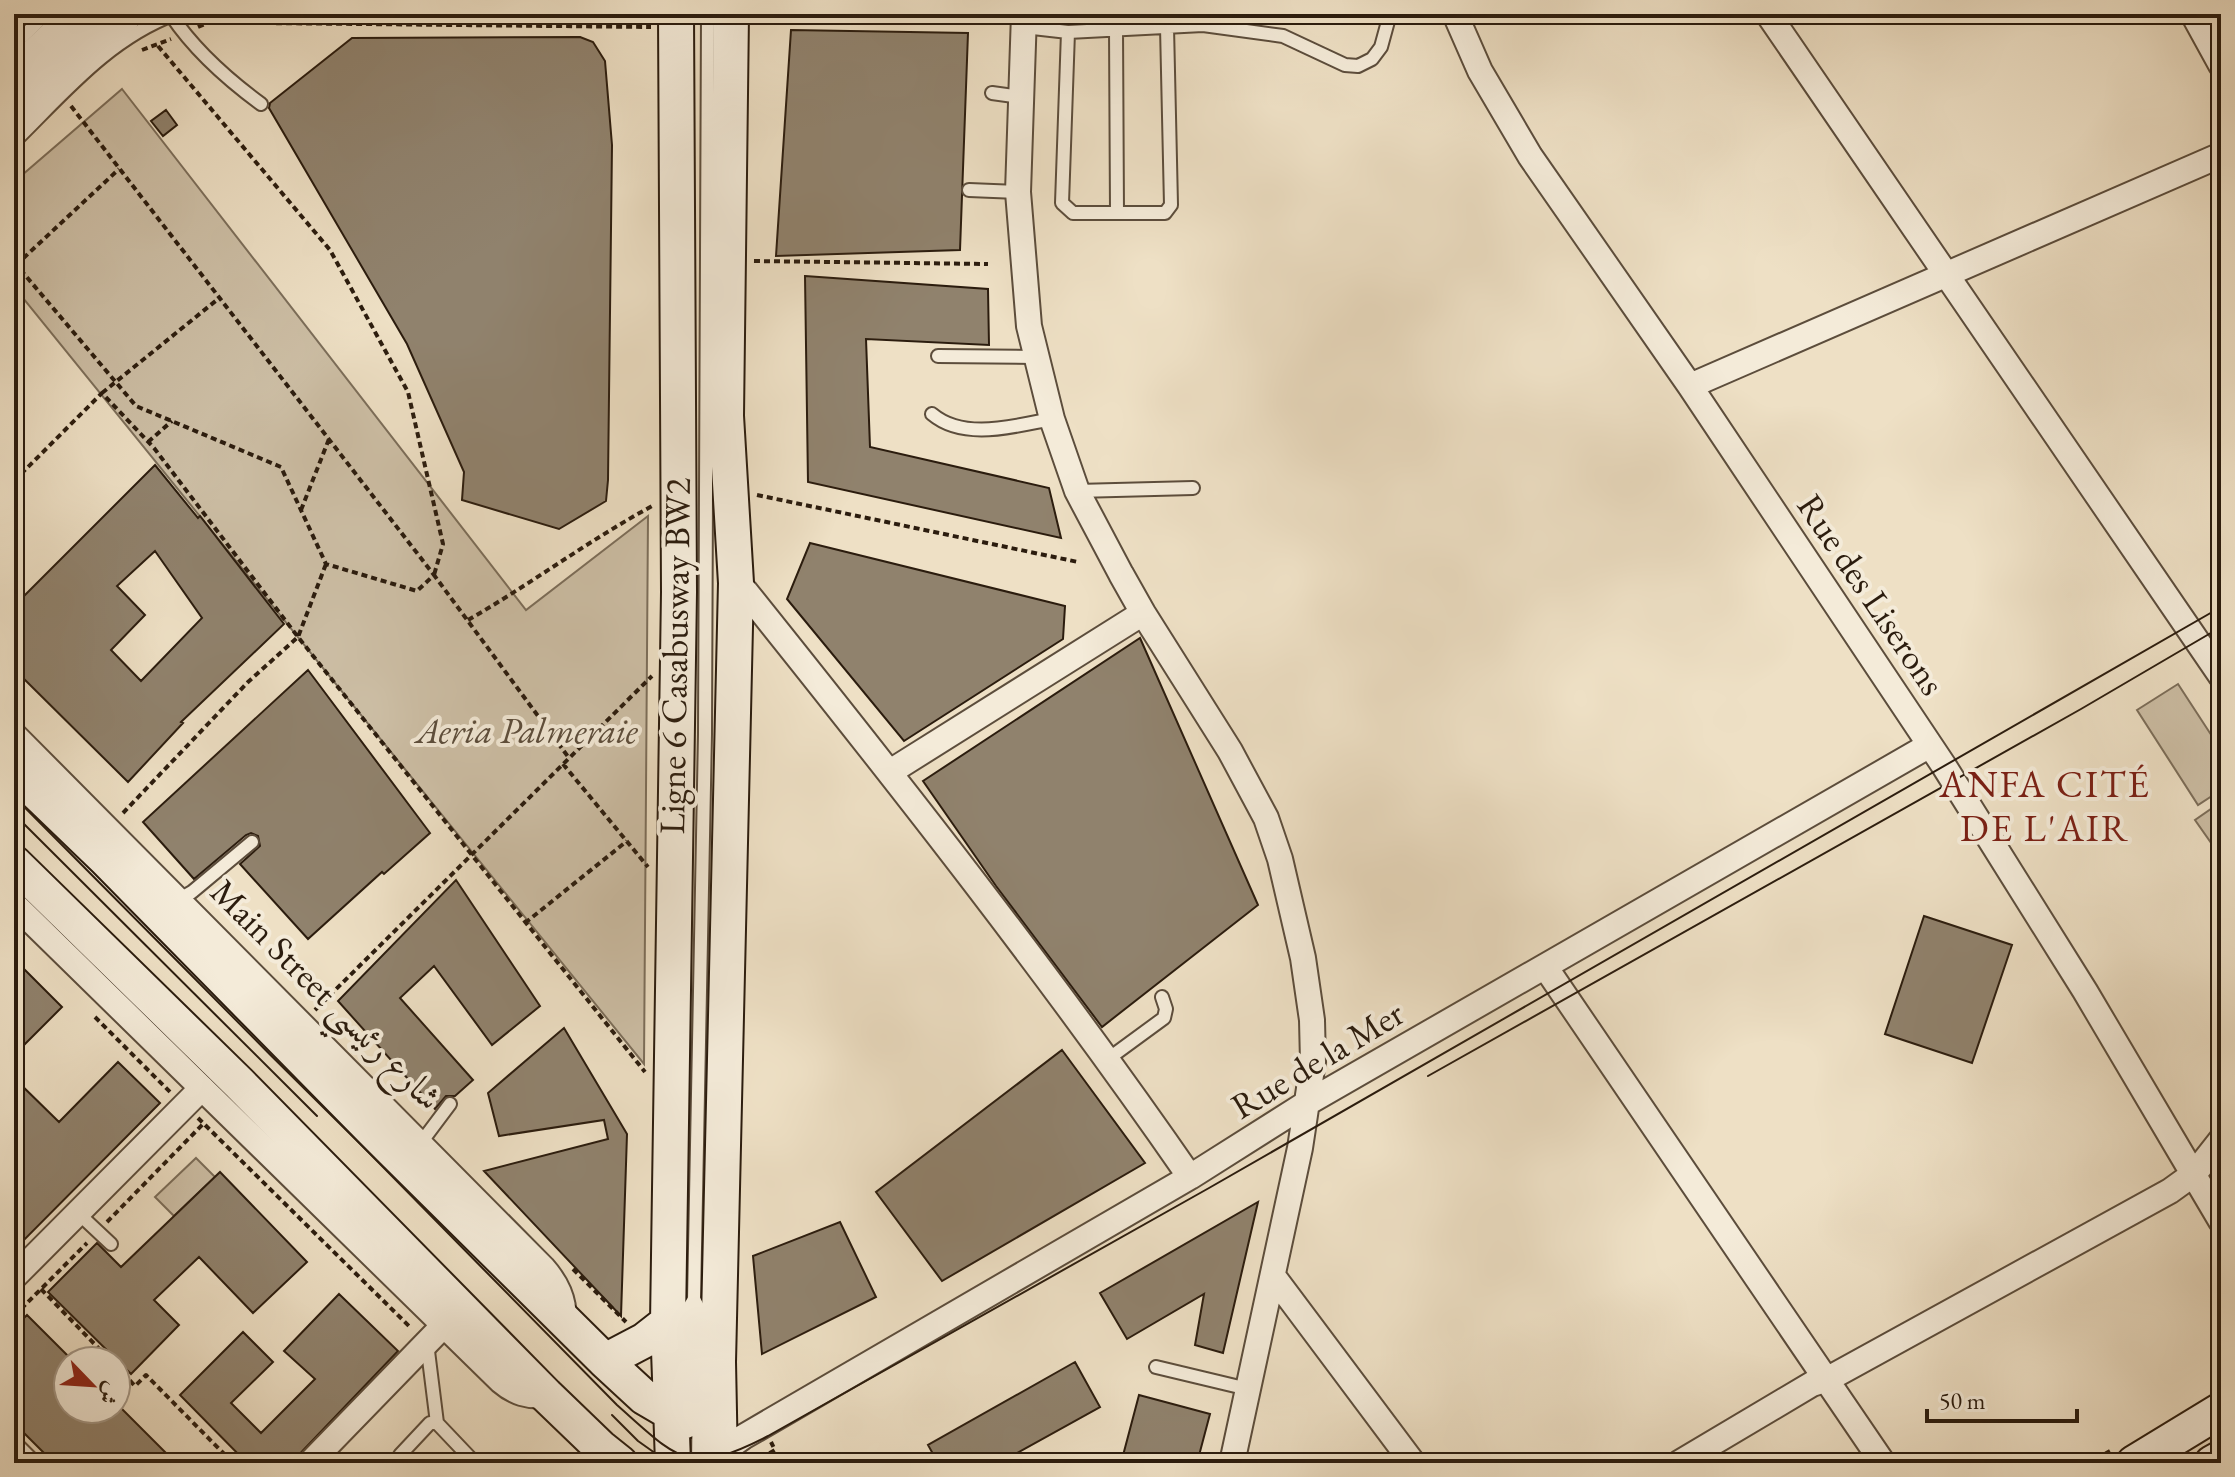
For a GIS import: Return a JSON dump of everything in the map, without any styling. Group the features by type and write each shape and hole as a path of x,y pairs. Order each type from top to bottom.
{"main road":[{"path":"14,76 79,14"},
{"path":"709,1446 736,583 726,416 731,14"},
{"path":"664,21 678,650 668,1322 709,1446"},
{"path":"14,112 83,44 137,25"},
{"name":"Main Street شارع رئيسي","path":"14,771 605,1361 644,1397 709,1446"},
{"path":"14,863 228,1072 546,1395 620,1463"},
{"path":"605,1361 645,1340 668,1322"},
{"path":"2134,1463 2221,1410"},
{"path":"673,1463 709,1446"},
{"path":"2212,1463 2221,1458"}],"street":[{"name":"Rue des Liserons","path":"1455,14 1480,71 1530,156 1690,386 1930,745 2085,991 2195,1173 2218,1230"},
{"path":"1768,14 2221,676"},
{"path":"2193,14 2221,65"},
{"path":"1024,21 1018,192 1029,326 1052,419 1077,491 1143,613 1230,751 1266,818 1280,859 1303,958 1312,1020 1313,1062 1307,1103 1232,1463"},
{"path":"1690,386 2221,155"},
{"path":"736,583 890,772 1108,1059 1190,1177"},
{"path":"890,772 1143,613"},
{"name":"Main Street شارع رئيسي","path":"14,735 550,1276 561,1297 564,1320"},
{"name":"Rue de la Mer","path":"709,1446 1190,1177 1307,1103 1930,745"},
{"path":"14,904 509,1388 527,1395 546,1395"},
{"path":"1546,968 1883,1463"},
{"path":"14,1277 202,1088"},
{"path":"1679,1463 1812,1384 1828,1379 2157,1198 2195,1173 2221,1140"},
{"path":"1273,1276 1413,1463"},
{"path":"310,1463 444,1325"},
{"path":"14,1450 27,1463"}],"lane":[{"path":"14,45 46,14"},
{"name":"Ligne 6 Casabusway BW2","path":"708,14 705,734 694,1299 700,1311 709,1446"},
{"path":"1024,21 1068,32 1203,25 1283,36 1345,65 1358,66 1372,59 1381,47 1390,14"},
{"path":"14,142 116,45 173,15 184,34 235,85 261,104"},
{"path":"1068,32 1062,203 1073,213 1165,213 1171,205 1167,27"},
{"path":"1116,29 1117,213"},
{"path":"992,93 1021,97"},
{"path":"969,190 1018,192"},
{"path":"938,356 1036,357"},
{"path":"932,414 951,427 973,430 1052,419"},
{"path":"1077,491 1193,488"},
{"path":"178,900 252,842"},
{"path":"1108,1059 1161,1022 1166,1009 1162,997"},
{"path":"420,1144 450,1104"},
{"path":"78,1213 111,1244"},
{"path":"427,1343 437,1423 475,1463"},
{"path":"1156,1367 1248,1389"},
{"path":"400,1460 423,1428 437,1423"}],"path":[{"path":"157,45 216,19 263,23 664,21"},
{"path":"137,25 330,250 408,392 443,544 434,575 417,591 326,564"},
{"path":"62,95 434,575 569,758"},
{"path":"108,830 248,682 298,637 326,564 281,467 136,406 15,264 119,169"},
{"path":"744,261 988,264"},
{"path":"14,481 102,393 218,299"},
{"path":"102,393 148,442 298,637 650,1079"},
{"path":"148,442 172,421"},
{"path":"301,510 329,439"},
{"path":"742,492 1078,562"},
{"path":"468,620 522,589 613,527 659,502"},
{"path":"301,1025 678,650"},
{"path":"563,764 657,878"},
{"path":"525,923 627,841"},
{"path":"87,1009 427,1343"},
{"path":"2218,1230 2221,1253"},
{"path":"41,1289 95,1345"},
{"path":"132,1383 135,1386 146,1375 233,1463"},
{"path":"709,1446 775,1450"}],"green space":[{"name":"Aeria Palmeraie","path":"122,89 526,610 648,516 644,1064 14,287 14,182"},
{"path":"2178,684 2221,750 2221,790 2198,805 2137,710"},
{"path":"2221,802 2221,857 2195,820"},
{"path":"196,1158 215,1177 174,1216 155,1197"}],"building":[{"path":"791,30 968,33 960,250 776,256"},
{"path":"580,37 593,42 605,61 612,145 608,480 606,501 559,529 462,500 464,472 407,344 269,108 270,103 352,38"},
{"path":"166,110 177,125 163,136 151,121"},
{"path":"805,276 988,289 989,345 866,339 870,447 1049,488 1061,538 808,482"},
{"path":"155,465 198,518 200,516 284,624 181,722 128,782 14,669 14,606","holes":["155,551 202,618 141,681 111,650 145,615 117,586"]},
{"path":"810,543 1065,606 1063,639 904,741 787,599"},
{"path":"1140,638 1258,905 1102,1027 996,886 923,781"},
{"path":"308,670 430,833 308,939 240,864 260,846 258,836 251,833 246,835 194,879 143,822"},
{"path":"456,880 540,1006 492,1045 434,966 400,998 473,1080 455,1096 446,1096 435,1109 338,1001"},
{"path":"1924,916 2012,945 1972,1063 1885,1034"},
{"path":"14,959 62,1007 14,1055"},
{"path":"564,1028 627,1134 621,1316 484,1171 608,1139 604,1120 499,1136 488,1093"},
{"path":"1062,1050 1145,1163 942,1281 876,1192"},
{"path":"118,1062 160,1103 22,1242 14,1235 14,1173 23,1164 14,1156 14,1078 59,1122"},
{"path":"220,1172 307,1262 253,1313 199,1257 154,1300 179,1325 132,1373 132,1345 102,1345 48,1292 97,1243 121,1267"},
{"path":"1258,1202 1223,1353 1195,1345 1204,1294 1127,1339 1100,1293"},
{"path":"840,1222 876,1297 762,1354 753,1256"},
{"path":"339,1294 398,1351 291,1463 247,1463 180,1395 243,1332 273,1362 231,1403 261,1433 315,1379 284,1351"},
{"path":"27,1315 57,1345 52,1345 52,1425 132,1425 132,1419 176,1463 54,1463 14,1423 14,1328"},
{"path":"1075,1362 1100,1407 999,1463 938,1463 928,1445"},
{"path":"1139,1395 1210,1414 1197,1463 1121,1463"}],"tram line":[{"path":"14,796 93,872 617,1405 671,1450 701,1459 741,1449 768,1436 1209,1188 2221,607"},
{"path":"1428,1076 2221,627"},
{"path":"14,814 317,1116"},
{"path":"612,1415 638,1441 669,1463"}],"district":[{"name":"ANFA CITÉ DE L'AIR","path":"2045,806"}]}
